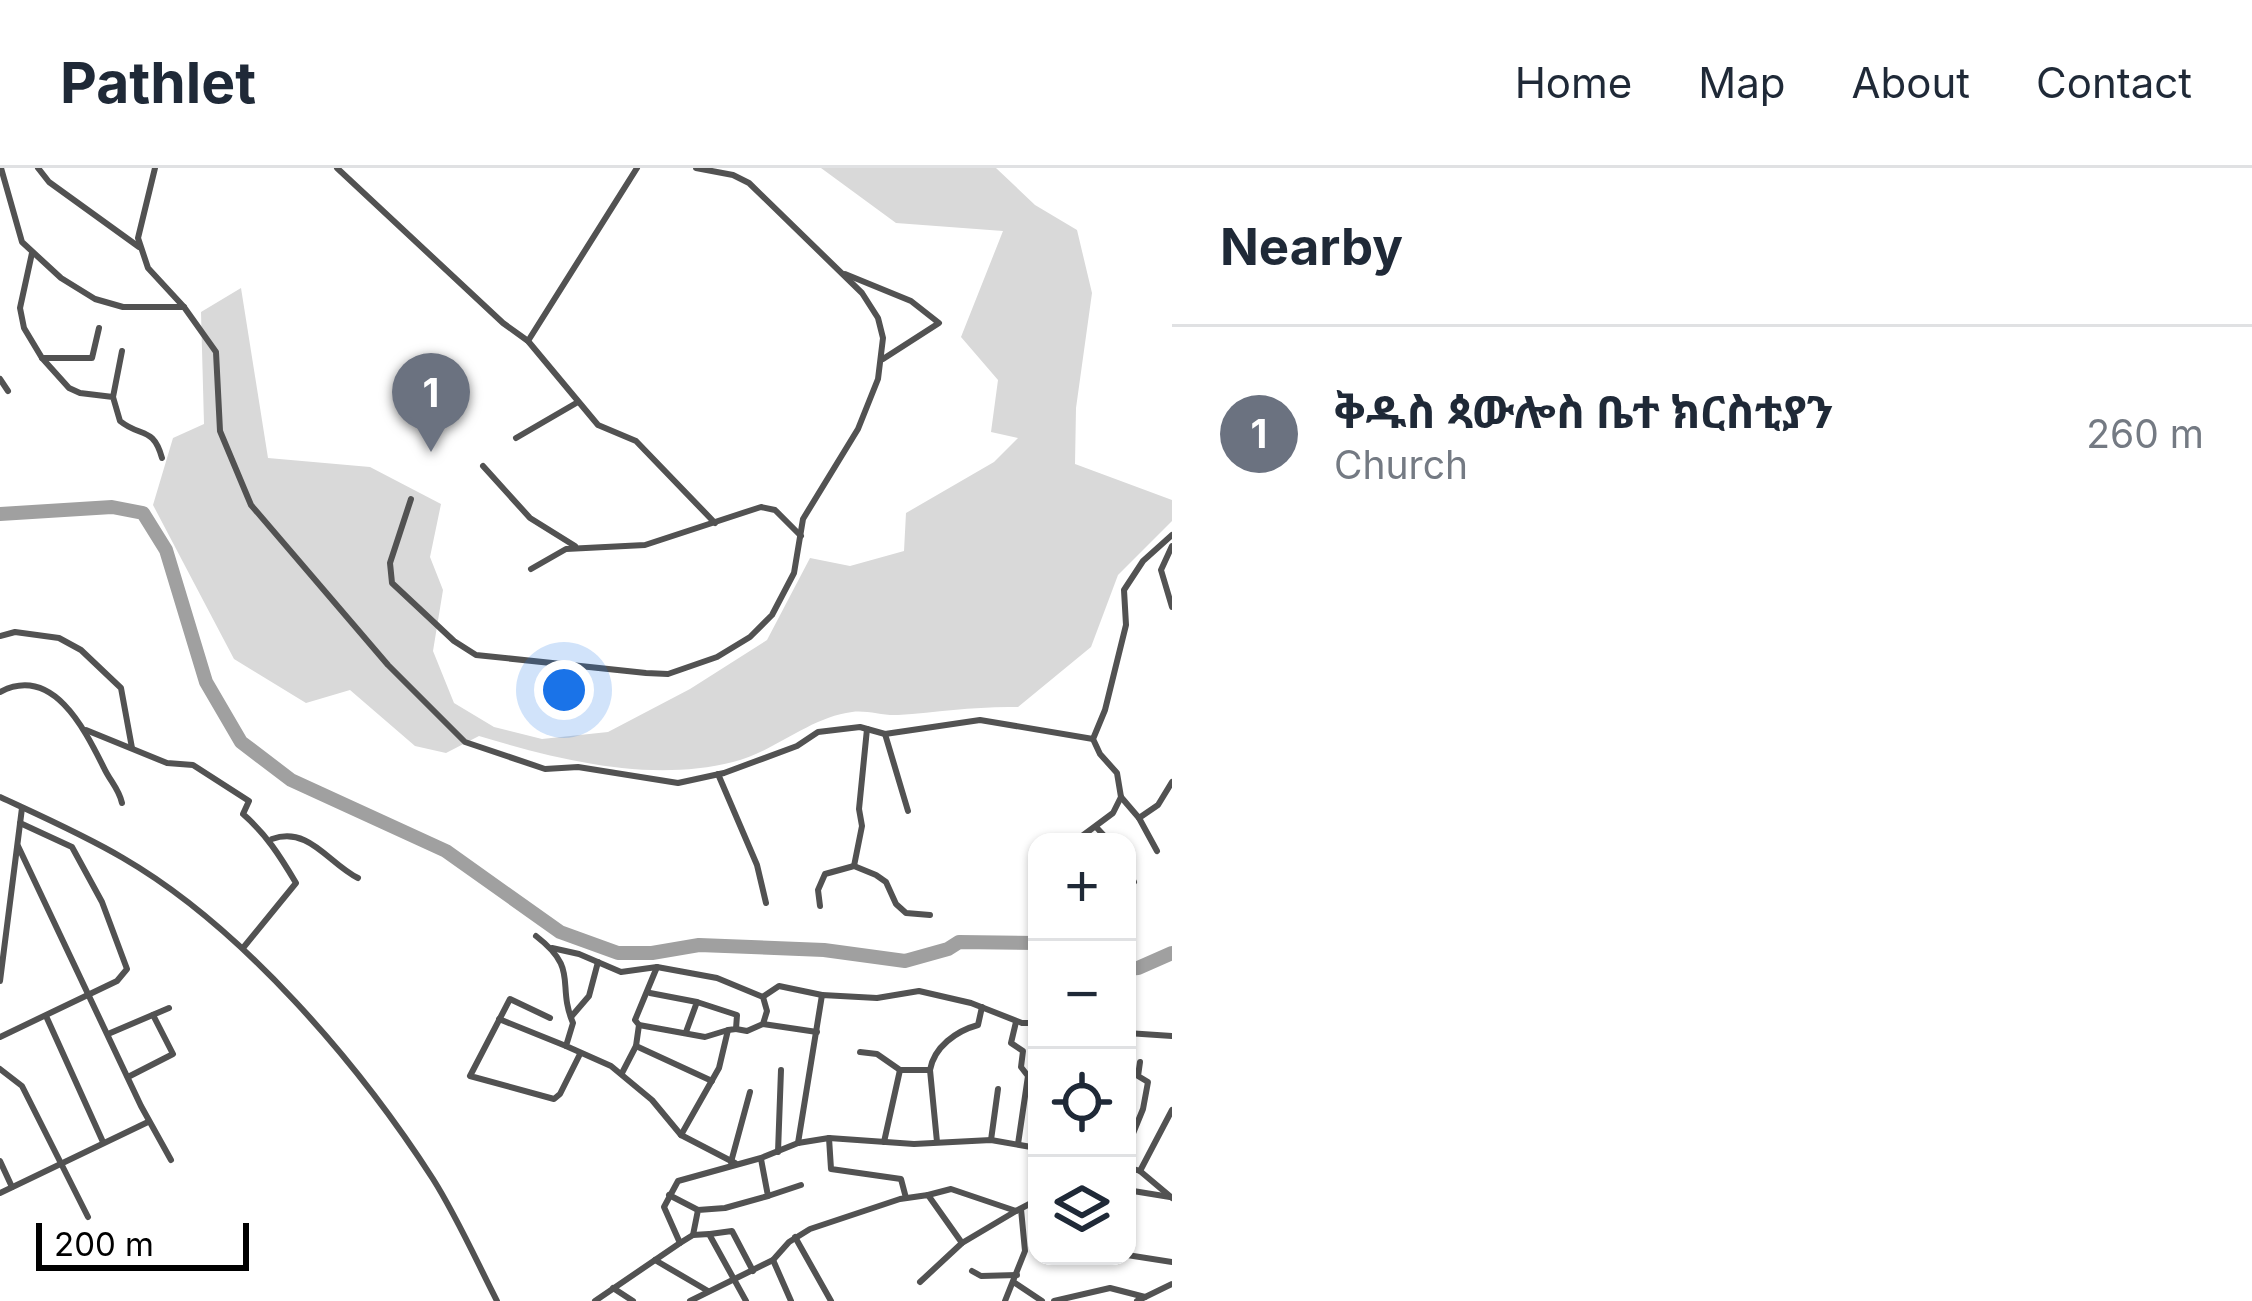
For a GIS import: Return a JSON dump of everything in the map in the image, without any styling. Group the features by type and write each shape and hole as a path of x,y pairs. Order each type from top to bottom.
{"street":[{"path":"1,168 15,225 32,253 61,278 95,299 136,309 184,307"},
{"path":"38,168 49,182 139,247"},
{"path":"154,168 137,238 139,247 148,268 216,352 220,431 251,506 388,665 465,742 545,769 578,767 678,783 797,746 818,731 867,729 885,734 980,720 1094,739"},
{"path":"337,168 528,341 598,425 636,441 715,523"},
{"path":"528,341 637,168"},
{"path":"411,499 390,563 392,583 454,641 476,655 668,674 717,657 750,637 772,615 794,573 809,507 858,429 883,359 878,318 862,293 741,177 696,168"},
{"path":"32,253 20,308 25,328 42,358 74,391 112,398"},
{"path":"841,273 911,301 939,323 883,359"},
{"path":"42,358 92,358 99,328"},
{"path":"122,351 112,398 120,421 158,441 162,458"},
{"path":"0,379 8,391"},
{"path":"516,438 578,402"},
{"path":"483,466 530,518 578,548"},
{"path":"531,569 550,555 578,548 645,545 768,507 801,536"},
{"path":"1157,850 1121,797 1117,773 1094,739 1126,625 1124,590 1143,561 1172,535"},
{"path":"1172,546 1161,571 1172,607"},
{"path":"0,636 15,632 59,638 81,650 121,688 132,748"},
{"path":"0,692 25,684 49,692 86,730 122,802"},
{"path":"854,866 862,826 859,809 867,729"},
{"path":"86,730 166,763 193,765 249,801 243,814 272,839 275,853 296,883 242,949"},
{"path":"885,734 908,811"},
{"path":"718,774 757,865 766,904"},
{"path":"1139,818 1158,805 1172,782"},
{"path":"0,797 126,860 242,949 359,1076 433,1179 496,1301"},
{"path":"1089,833 1113,813 1121,797"},
{"path":"0,981 22,808"},
{"path":"0,1037 125,976 126,962 102,902 72,847 20,823"},
{"path":"1097,828 1102,833"},
{"path":"272,839 311,841 338,868 358,878"},
{"path":"18,846 148,1122 171,1160"},
{"path":"820,907 818,890 825,874 854,866 883,879 906,913 930,914"},
{"path":"536,936 552,948 626,973 657,968 717,978 763,997"},
{"path":"552,948 568,976 565,1006 571,1017"},
{"path":"566,1046 571,1017 589,996 598,962"},
{"path":"622,1075 636,1046 635,1020 657,968"},
{"path":"763,997 779,986 822,995 878,998 919,991 1028,1023"},
{"path":"650,992 737,1015 712,1081 681,1135"},
{"path":"798,1143 822,995"},
{"path":"763,997 767,1011 763,1024"},
{"path":"550,1018 510,999 470,1072 472,1077 554,1099 580,1054"},
{"path":"686,1032 697,1002"},
{"path":"937,1142 930,1070 933,1056 957,1031 977,1025 982,1007"},
{"path":"108,1034 169,1008"},
{"path":"128,1077 172,1054 153,1015"},
{"path":"46,1016 103,1142"},
{"path":"499,1019 622,1075 652,1100 681,1135 735,1163"},
{"path":"1016,1022 1011,1043 1023,1052 1021,1067 1028,1076 1018,1144"},
{"path":"638,1024 705,1037 763,1024 817,1032"},
{"path":"1136,1034 1172,1036"},
{"path":"636,1046 712,1081"},
{"path":"860,1052 877,1054 900,1070 930,1070"},
{"path":"1136,1126 1148,1084 1138,1076 1140,1062"},
{"path":"0,1069 22,1086 88,1217"},
{"path":"778,1152 781,1070"},
{"path":"884,1142 900,1070"},
{"path":"991,1140 998,1089"},
{"path":"735,1163 750,1092"},
{"path":"1140,1171 1172,1110"},
{"path":"0,1193 148,1122"},
{"path":"680,1243 665,1217 668,1194 677,1181 798,1143 830,1138 991,1140 1028,1146"},
{"path":"830,1138 831,1169 901,1179 907,1198"},
{"path":"761,1158 768,1196"},
{"path":"0,1161 12,1187"},
{"path":"1136,1170 1171,1197"},
{"path":"668,1194 698,1210 725,1208 801,1185"},
{"path":"690,1301 773,1260 795,1237 907,1198 950,1189 1018,1210"},
{"path":"1136,1191 1171,1197"},
{"path":"928,1195 962,1243"},
{"path":"920,1282 962,1243 1028,1205"},
{"path":"693,1235 698,1210"},
{"path":"1005,1301 1024,1251 1018,1210"},
{"path":"595,1301 693,1235 732,1231 753,1271"},
{"path":"710,1234 746,1301"},
{"path":"795,1237 831,1301"},
{"path":"1136,1257 1172,1262"},
{"path":"656,1260 708,1291"},
{"path":"773,1260 791,1301"},
{"path":"972,1271 1016,1279 1042,1301"},
{"path":"1054,1301 1110,1288 1141,1299 1172,1284"},
{"path":"613,1288 627,1300"}],"shaded area":[{"path":"821,168 996,168 1035,205 1077,230 1092,293 1076,408 1075,464 1172,500 1172,521 1118,575 1091,647 1018,707 898,715 852,712 821,721 733,762 669,770 605,766 479,736 446,753 415,746 350,690 306,703 234,659 153,505 173,438 204,424 201,312 241,288 268,458 370,467 441,504 430,557 443,590 433,651 454,703 494,727 542,739 608,732 690,689 767,640 810,558 850,566 904,551 906,513 994,462 1018,438 991,432 998,380 961,337 1003,231 896,223"}],"waterway":[{"path":"0,514 112,507 143,513 166,550 206,682 241,742 291,780 446,851 560,932 618,953 699,945 824,950 905,961 959,942 1028,943"},
{"path":"1136,968 1172,953"}],"place":[{"name":"ቅዱስ ጳውሎስ ቤተ ክርስቲያን","path":"431,452"}]}
